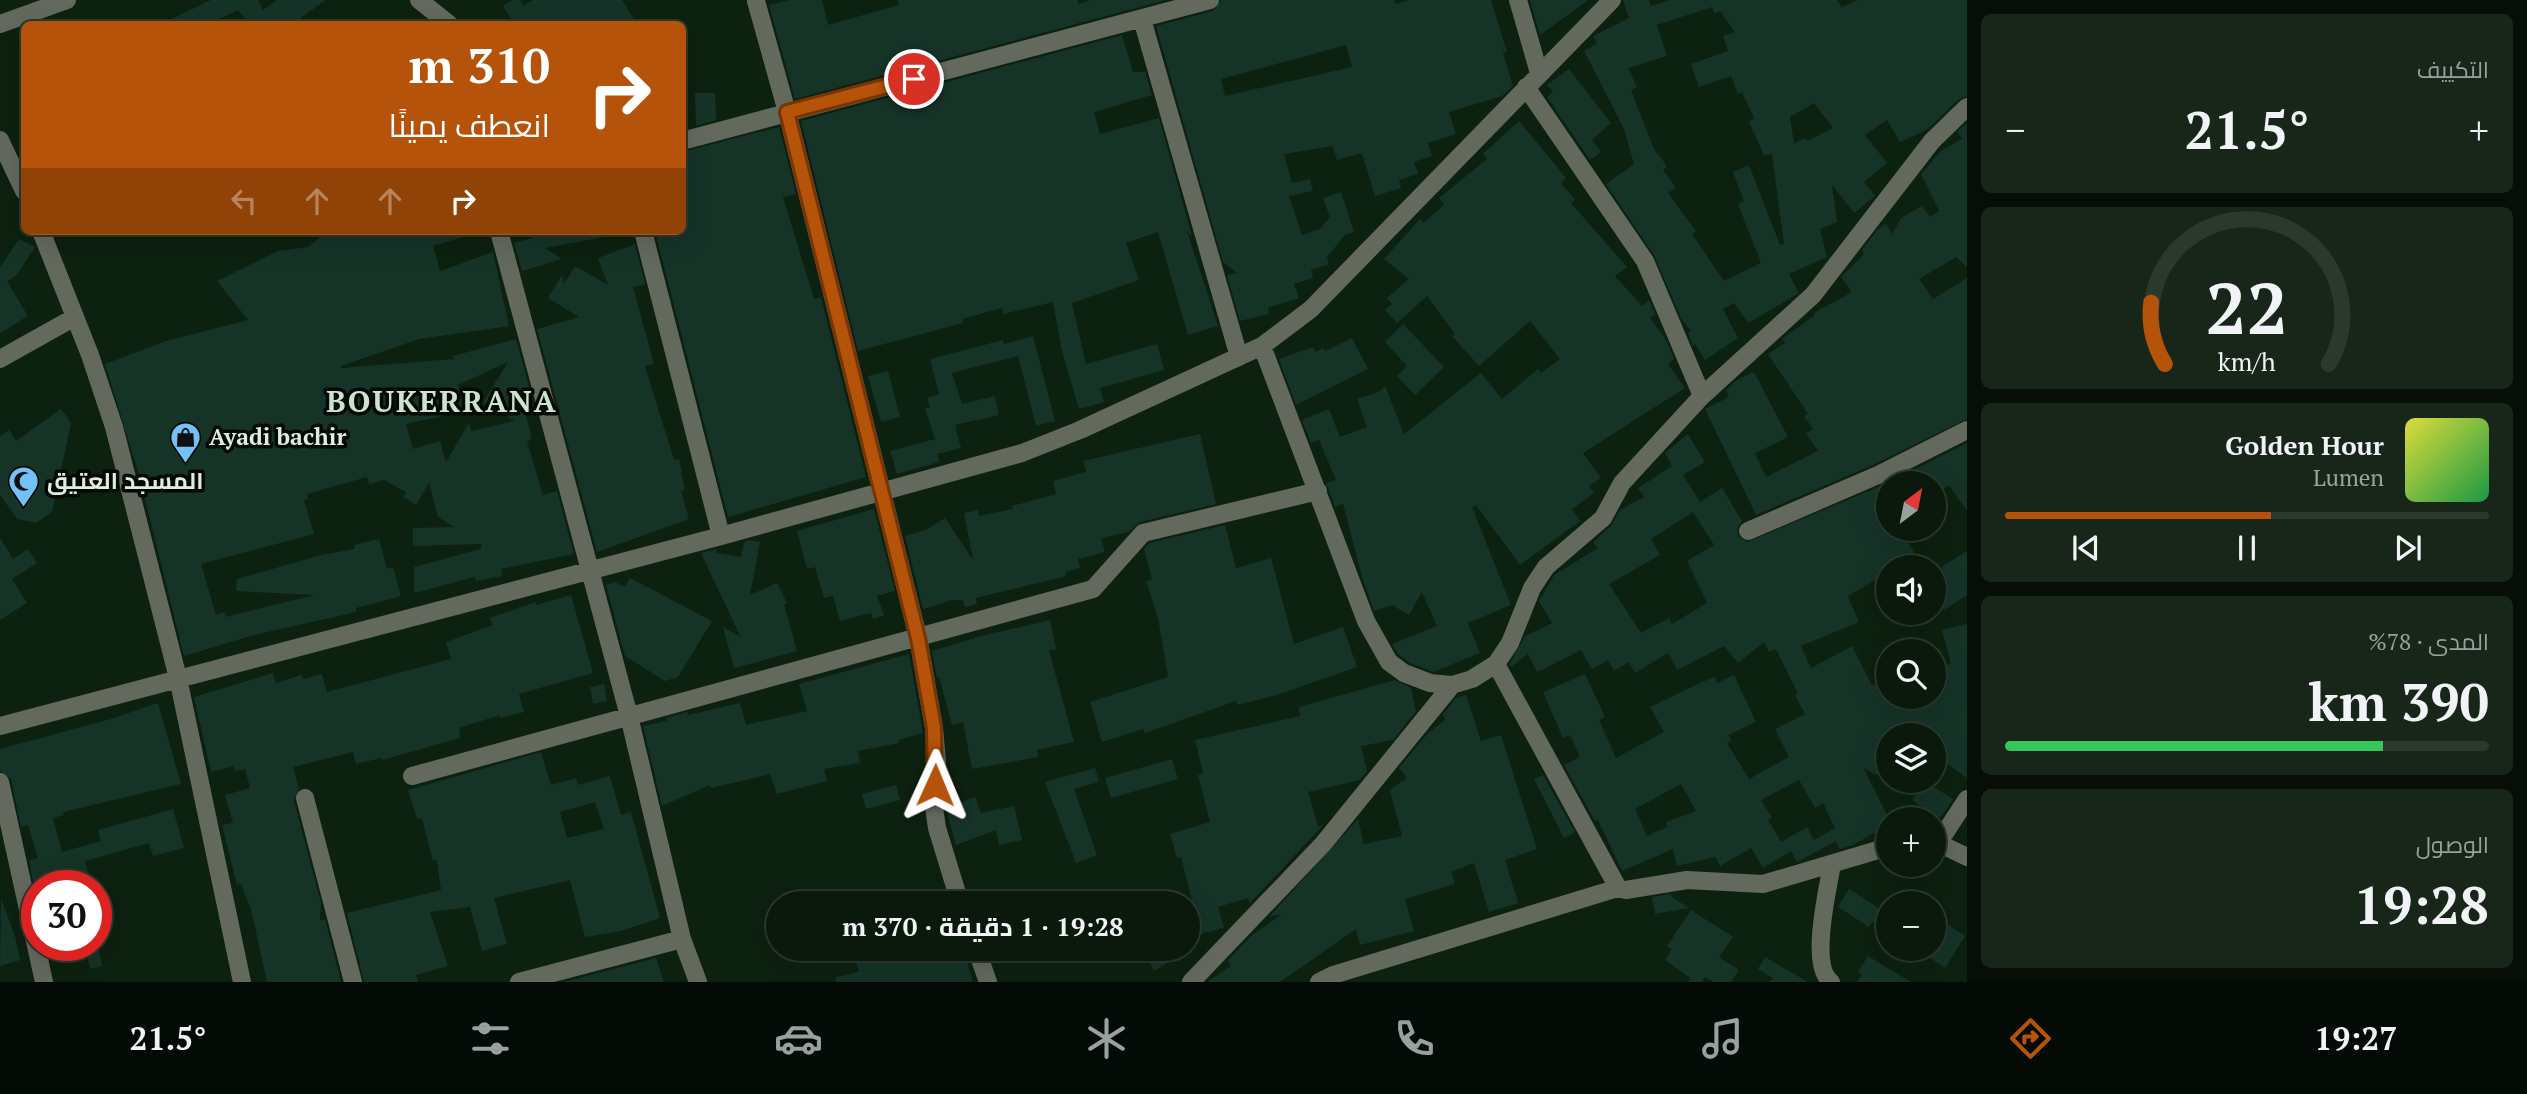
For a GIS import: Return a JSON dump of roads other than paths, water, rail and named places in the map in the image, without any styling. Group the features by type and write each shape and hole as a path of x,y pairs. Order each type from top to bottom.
{"street":[{"path":"0,24 66,0"},
{"path":"419,0 445,21"},
{"path":"686,140 1210,0"},
{"path":"1518,0 1539,73"},
{"path":"0,726 880,493 1022,453 1080,430 1262,346 1311,309 1612,0"},
{"path":"757,1 918,638 934,728 935,818 956,891"},
{"path":"1142,19 1239,357"},
{"path":"1526,87 1645,261 1702,396"},
{"path":"1262,346 1366,621 1381,650 1389,662 1404,673 1430,683 1452,685 1472,679 1496,664 1510,643 1532,588 1546,567 1590,533 1603,518 1622,483 1702,396 1813,295 1932,141 1967,107"},
{"path":"0,140 21,185"},
{"path":"43,235 114,428 178,678 242,982"},
{"path":"500,235 629,716 682,939 698,982"},
{"path":"644,235 721,536"},
{"path":"0,359 75,317"},
{"path":"1748,531 1878,475 1967,430"},
{"path":"412,776 1093,589 1143,533 1318,491"},
{"path":"1496,664 1618,888"},
{"path":"1191,982 1324,844 1452,685"},
{"path":"0,782 44,982"},
{"path":"304,798 353,982"},
{"path":"1946,827 1967,799"},
{"path":"1946,846 1967,857"},
{"path":"1319,982 1618,888 1626,890 1687,880 1763,884 1876,851"},
{"path":"1830,982 1820,968 1820,946 1832,864"},
{"path":"519,982 682,939"},
{"path":"981,961 988,982"}],"place":[{"name":"Ayadi bachir","path":"186,464"},
{"name":"المسجد العتيق","path":"24,508"}],"district":[{"name":"BOUKERRANA","path":"442,402"}]}
